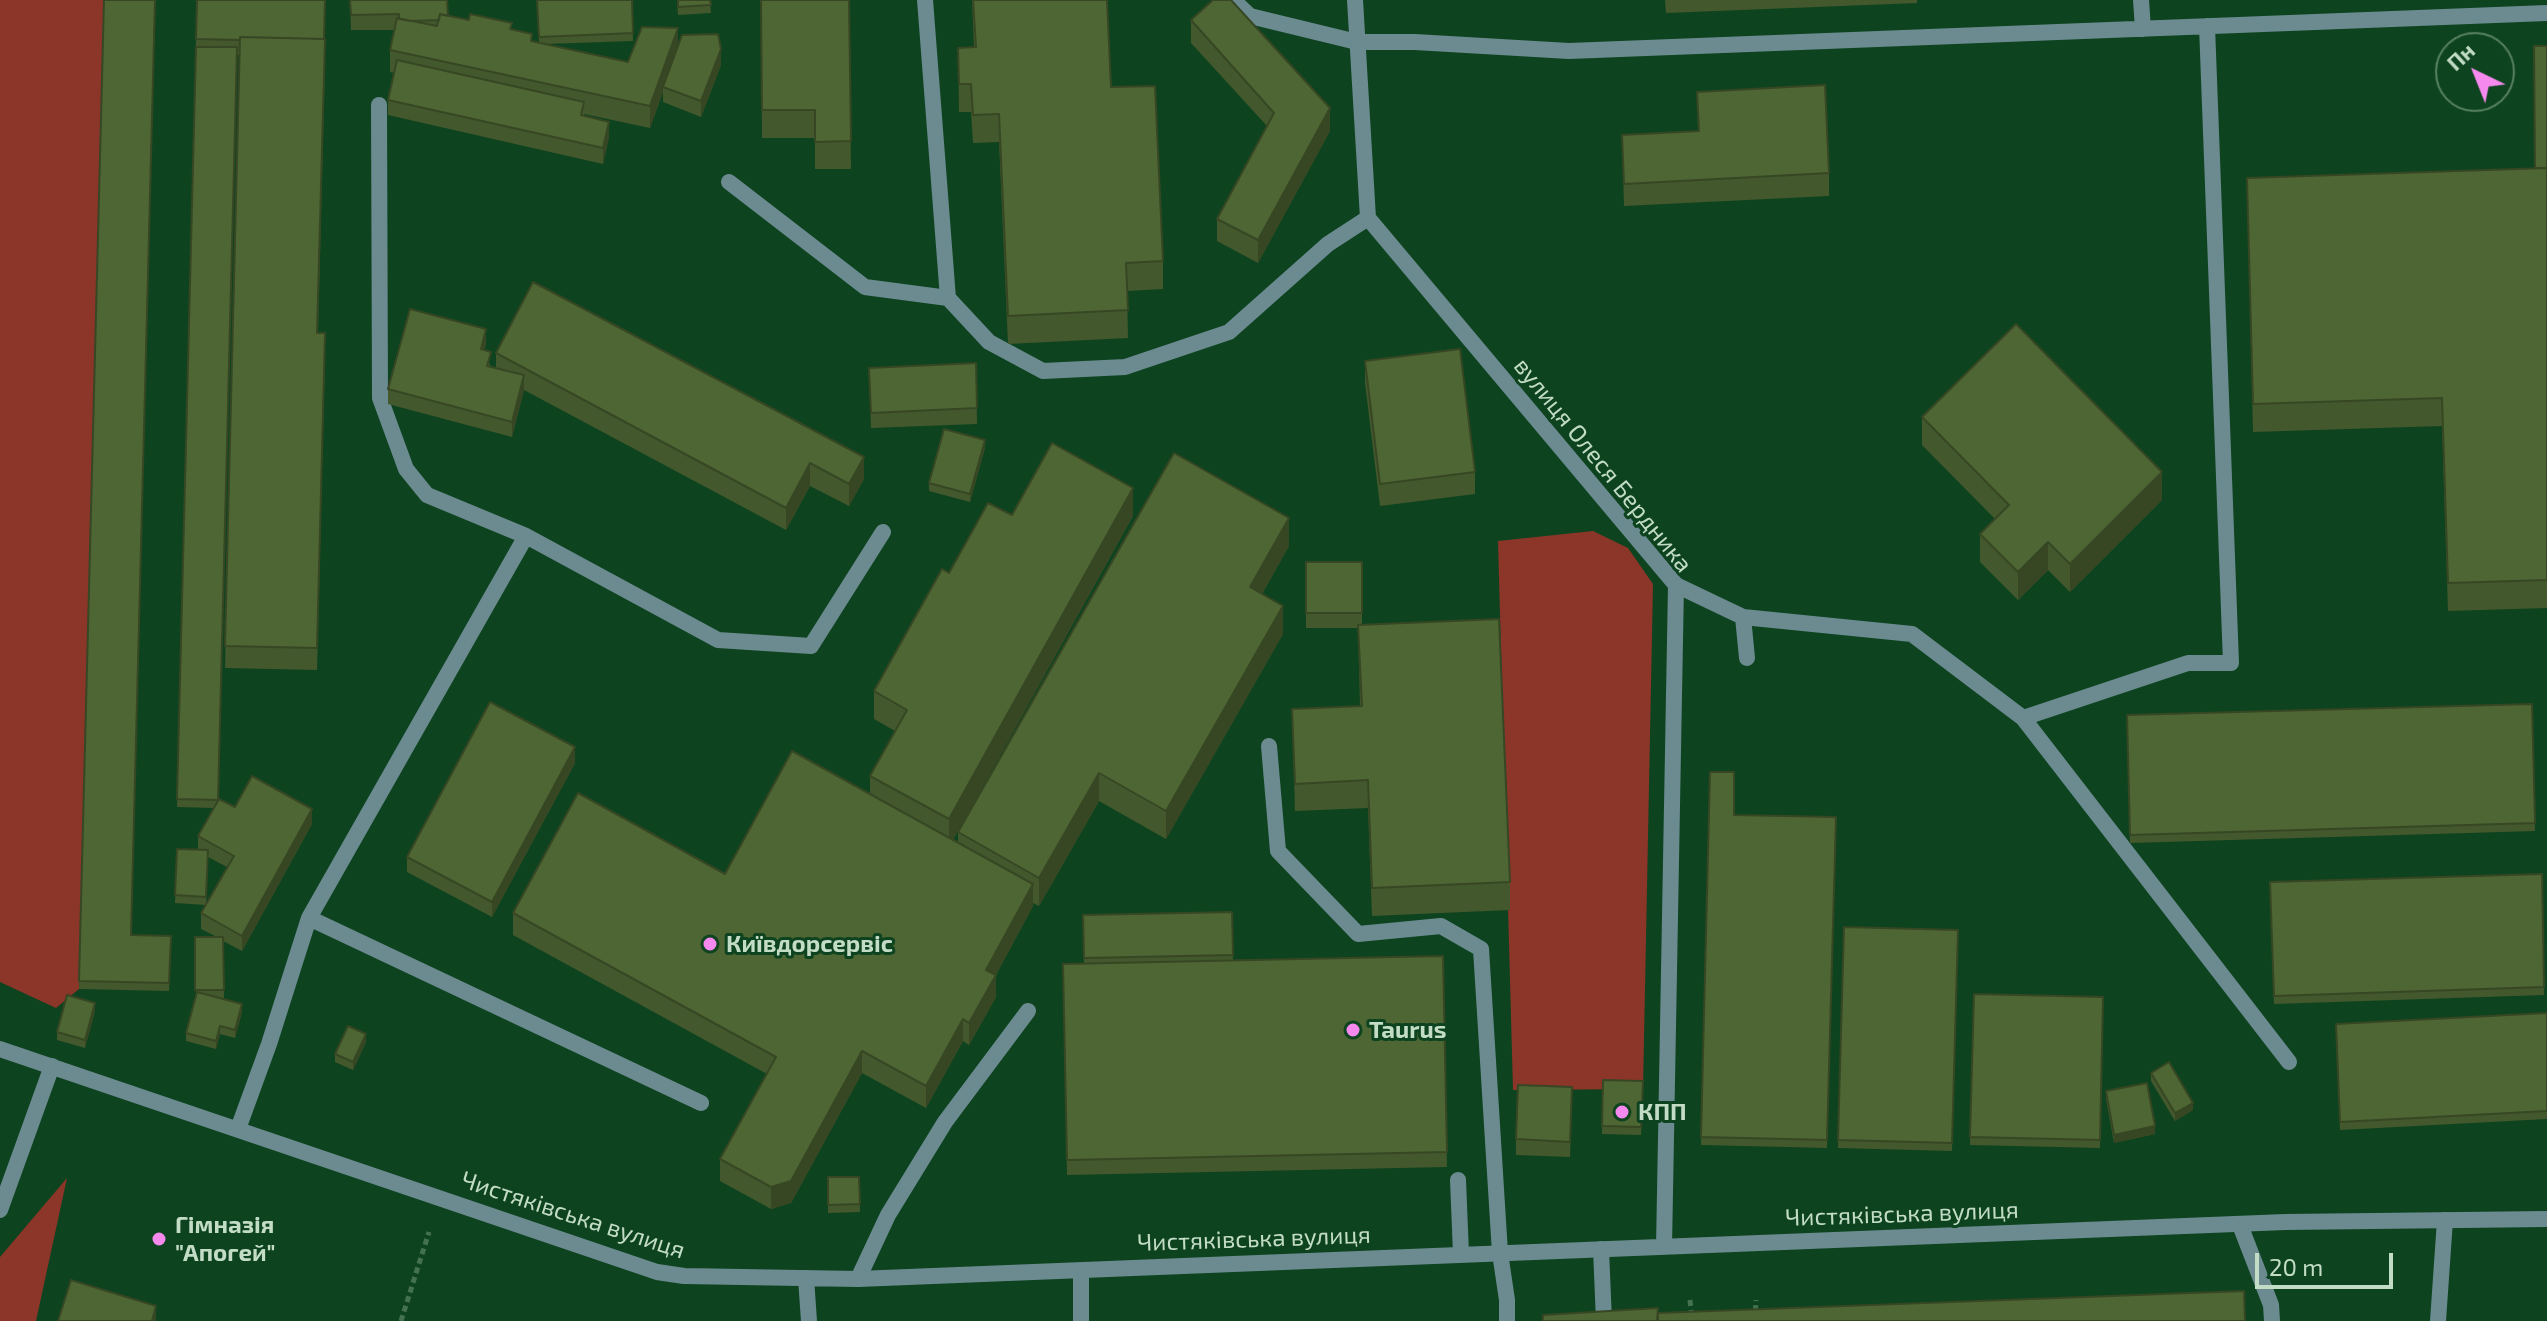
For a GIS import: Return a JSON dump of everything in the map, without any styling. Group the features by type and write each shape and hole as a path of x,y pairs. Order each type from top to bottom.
{"street":[{"path":"925,0 948,298 989,342 1043,371 1125,367 1229,332 1328,244 1368,218 1355,0"},
{"path":"1233,0 1250,16 1357,42 1415,42 1569,51 2143,29 2515,7 2547,13"},
{"path":"2141,0 2143,29"},
{"path":"2023,718 2188,663 2231,663 2207,26"},
{"path":"379,105 380,398 406,469 427,495 526,536 718,640 811,646 883,532"},
{"path":"729,182 865,287 948,298"},
{"name":"вулиця Олеся Бердника","path":"1368,218 1676,585 1664,1247"},
{"path":"238,1129 309,918 526,536"},
{"path":"1676,585 1743,617 1912,634 2023,718 2289,1062"},
{"path":"1743,617 1747,658"},
{"path":"1269,746 1278,851 1358,934 1441,926 1481,949 1507,1321"},
{"path":"309,918 701,1103"},
{"path":"858,1279 888,1215 945,1122 1028,1011"},
{"name":"Чистяківська вулиця","path":"0,1049 657,1272 684,1276 858,1279 2240,1225 2547,1219"},
{"path":"0,1210 52,1066"},
{"path":"1458,1180 1461,1254"},
{"path":"2438,1321 2445,1220"},
{"path":"2240,1225 2271,1305 2272,1321"},
{"path":"1601,1249 1604,1321"},
{"path":"1081,1271 1081,1321"},
{"path":"806,1278 809,1321"}],"path":[{"path":"401,1321 429,1232"},
{"path":"1690,1300 1692,1321"},
{"path":"1755,1321 1756,1300"}],"shaded area":[{"path":"0,0 104,0 79,989 56,1008 0,982"},
{"path":"1593,531 1628,548 1653,584 1643,1089 1513,1090 1498,541"},
{"path":"67,1178 36,1321 0,1321 0,1257"}],"building":[{"path":"104,0 155,0 131,935 171,936 169,983 79,981"},
{"path":"197,0 325,0 324,39 196,39"},
{"path":"350,0 447,0 448,16 440,14 439,20 411,21 399,19 399,14 351,15"},
{"path":"537,0 632,0 633,33 539,37"},
{"path":"678,0 710,0 711,5 678,7"},
{"path":"761,0 849,0 851,141 815,142 815,110 762,110"},
{"path":"973,0 1107,0 1111,87 1155,86 1163,261 1126,263 1128,310 1008,316 999,114 973,115 971,84 959,84 958,48 976,47"},
{"path":"1213,0 1231,0 1330,108 1258,240 1217,219 1274,113 1191,20"},
{"path":"440,14 469,20 470,14 512,23 510,29 532,34 531,41 628,62 642,27 678,28 650,106 390,50 397,18 437,26"},
{"path":"718,34 721,49 701,101 663,87 682,35"},
{"path":"240,37 325,39 317,333 325,333 317,648 225,646"},
{"path":"2534,46 2547,46 2547,168 2535,168"},
{"path":"196,47 237,47 218,800 177,799"},
{"path":"397,60 584,102 581,115 609,122 603,148 388,100"},
{"path":"1825,85 1829,173 1624,184 1622,135 1699,131 1697,92"},
{"path":"2547,168 2547,580 2448,583 2442,398 2253,404 2247,178"},
{"path":"533,282 864,457 849,484 810,463 786,508 496,353"},
{"path":"410,309 486,329 481,349 491,352 487,366 524,375 512,422 388,389"},
{"path":"2016,324 2162,472 2070,564 2048,542 2018,572 1980,534 2009,505 1922,417"},
{"path":"1460,349 1475,472 1380,484 1365,361"},
{"path":"976,363 977,408 871,413 869,368"},
{"path":"944,429 985,440 970,494 929,483"},
{"path":"1052,443 1133,488 949,819 870,776 907,710 874,691 942,569 949,573 988,503 1012,515"},
{"path":"1174,453 1289,518 1250,587 1283,606 1166,811 1099,773 1039,878 958,832"},
{"path":"1306,562 1362,562 1362,613 1306,613"},
{"path":"1499,619 1510,882 1372,888 1368,780 1295,784 1292,709 1362,706 1358,625"},
{"path":"490,702 575,747 492,902 407,857"},
{"path":"2532,704 2535,823 2130,835 2127,715"},
{"path":"792,751 1033,884 986,970 996,975 969,1023 963,1019 926,1086 862,1051 791,1181 771,1187 720,1159 776,1057 513,913 578,793 725,874"},
{"path":"1710,772 1734,772 1734,815 1836,817 1827,1140 1701,1137"},
{"path":"252,776 312,809 242,936 201,913 234,856 198,836 219,799 235,807"},
{"path":"177,849 208,850 206,897 175,895"},
{"path":"2542,874 2544,987 2274,996 2270,882"},
{"path":"1232,912 1233,955 1084,958 1083,915"},
{"path":"1844,927 1958,930 1952,1143 1838,1140"},
{"path":"195,937 223,937 224,990 195,990"},
{"path":"1443,956 1447,1152 1067,1160 1063,964"},
{"path":"197,992 242,1004 235,1030 220,1026 216,1041 186,1033"},
{"path":"1974,994 2103,997 2100,1140 1970,1137"},
{"path":"67,995 95,1003 85,1040 57,1032"},
{"path":"2547,1013 2547,1111 2340,1122 2336,1024"},
{"path":"348,1026 366,1034 353,1062 335,1054"},
{"path":"2169,1062 2193,1103 2175,1113 2151,1073"},
{"name":"КПП","path":"1603,1080 1643,1081 1641,1127 1602,1126"},
{"path":"2147,1083 2155,1126 2114,1135 2106,1091"},
{"path":"1518,1085 1572,1087 1570,1142 1516,1139"},
{"path":"828,1177 859,1177 860,1204 828,1205"},
{"path":"71,1280 156,1306 152,1321 58,1321"},
{"path":"2244,1291 2245,1321 1658,1321 1658,1313"},
{"path":"1658,1308 1657,1321 1543,1321 1543,1315"}],"place":[{"name":"Київдорсервіс","path":"710,944"},
{"name":"Taurus","path":"1353,1030"},
{"name":"КПП","path":"1622,1112"},
{"name":"Гімназія \"Апогей\"","path":"159,1239"}]}
